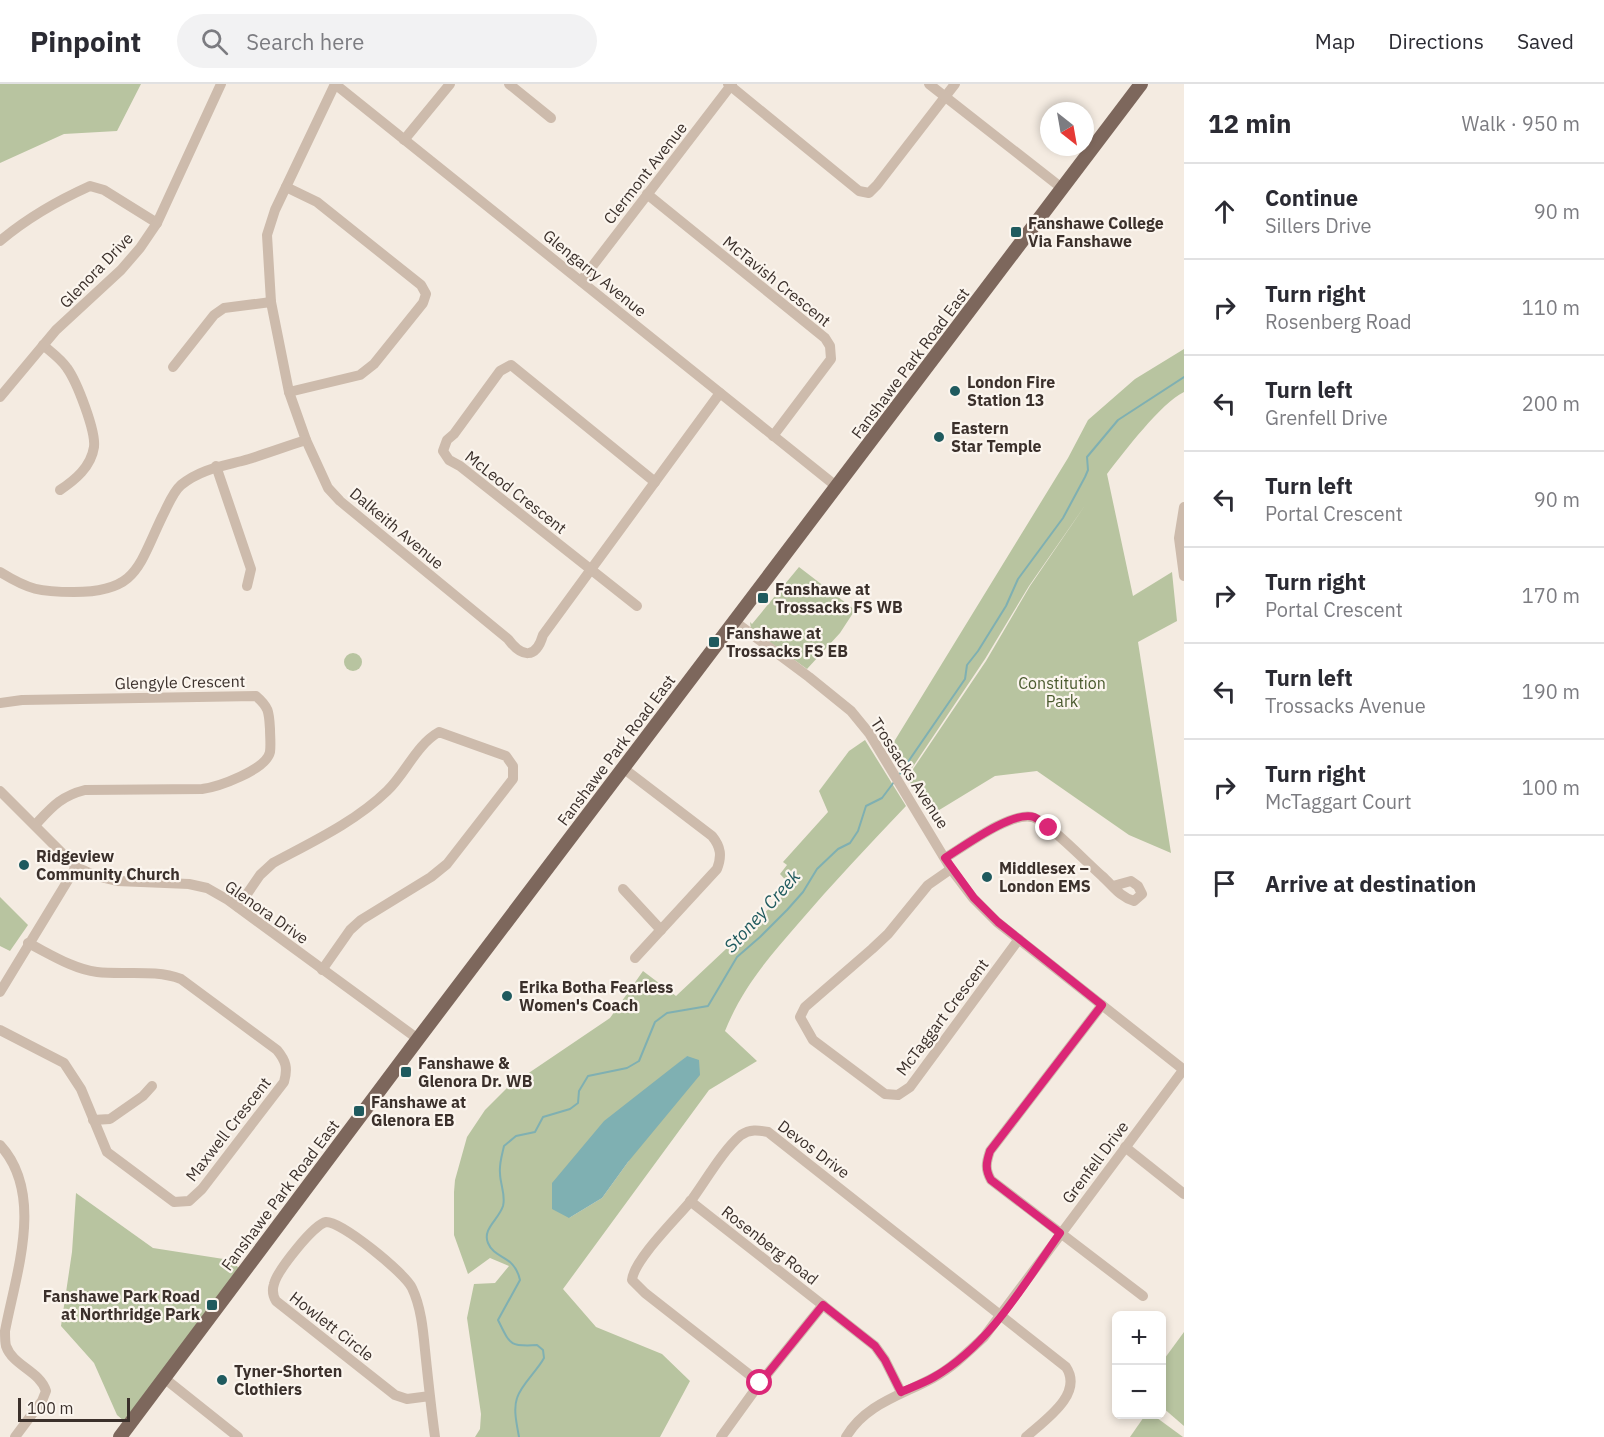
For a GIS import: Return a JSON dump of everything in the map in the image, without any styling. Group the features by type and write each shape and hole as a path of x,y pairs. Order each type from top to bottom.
{"main road":[{"name":"Fanshawe Park Road East","path":"120,1437 622,768 1141,84"}],"street":[{"name":"Glenora Drive","path":"0,397 56,330 121,270 140,248 157,222 221,84"},
{"name":"Glengarry Avenue","path":"335,84 836,486"},
{"name":"Dalkeith Avenue","path":"335,84 275,210 267,235 271,302 288,392 306,440 328,488 340,501 508,639 515,648 522,653 532,653 539,647 543,634 720,393"},
{"path":"404,140 450,84"},
{"path":"509,84 551,118"},
{"path":"929,84 1063,189"},
{"path":"730,85 859,191 869,193 955,84"},
{"name":"Clermont Avenue","path":"581,281 730,85"},
{"path":"0,240 74,193 90,186 104,190 157,222"},
{"path":"286,187 317,202 341,219 421,285 426,294 423,303 381,356 360,375 288,392"},
{"name":"McTavish Crescent","path":"647,194 825,338 830,346 831,359 773,436"},
{"path":"174,367 214,315 224,308 271,302"},
{"path":"43,345 67,368 94,430 94,449 84,469 78,478 60,490"},
{"name":"McLeod Crescent","path":"637,606 460,466 449,460 443,451 447,440 454,434 501,371 511,365 655,482"},
{"path":"0,572 26,587 43,592 92,592 113,588 129,579 138,567 171,499 180,487 196,474 306,440"},
{"path":"216,466 251,569 247,586"},
{"path":"1184,507 1179,538 1184,576"},
{"name":"Trossacks Avenue","path":"734,621 845,706 869,733 951,868 989,914 1184,1069"},
{"name":"Glengyle Crescent","path":"0,703 22,700 256,696 267,705 270,752 267,759 234,780 218,787 202,789 85,790 69,794 54,805 36,824"},
{"path":"238,907 260,875 273,863 363,811 378,799 389,789 429,737 439,732 448,734 506,756 513,766 513,779 447,864 361,920 350,930 322,970"},
{"path":"622,768 712,836 719,845 721,858 717,869 635,958"},
{"name":"Glenora Drive","path":"0,791 36,824 76,867 96,876 117,881 189,884 207,888 238,907 418,1039"},
{"path":"945,858 1010,820 1023,816 1034,818 1113,886"},
{"path":"0,992 76,867"},
{"name":"McTaggart Crescent","path":"951,868 928,885 888,934 805,1007 800,1017 804,1028 813,1040 885,1094 898,1095 910,1087 1020,939"},
{"path":"624,889 661,930"},
{"name":"Maxwell Crescent","path":"0,1030 64,1063 78,1083 107,1152 174,1202 189,1201 202,1189 284,1082 287,1072 285,1060 277,1050 181,980 168,974 97,972 78,968 28,943"},
{"path":"1102,1005 990,1151 986,1163 987,1172 991,1180 1143,1296"},
{"name":"Grenfell Drive","path":"846,1437 849,1431 880,1403 933,1378 953,1365 984,1337 1184,1069"},
{"path":"93,1120 110,1119 143,1096 152,1086"},
{"name":"Devos Drive","path":"760,1383 645,1293 632,1280 645,1256 740,1136 747,1131 758,1130 768,1132 1066,1366 1071,1375 1071,1390 1063,1403 1026,1437"},
{"path":"0,1145 16,1168 25,1207 25,1229 5,1331 6,1347 14,1358 41,1379 46,1391 42,1401 15,1437"},
{"path":"1125,1147 1184,1194"},
{"name":"Rosenberg Road","path":"690,1201 875,1346 885,1360 901,1392"},
{"name":"Howlett Circle","path":"430,1396 408,1399 395,1395 276,1301 273,1291 277,1276 316,1226 328,1222 340,1225 398,1270 410,1284 420,1313 435,1437"},
{"path":"721,1437 760,1383 823,1305"},
{"path":"164,1378 238,1437"}],"green space":[{"path":"0,84 141,84 117,131 64,134 0,163"},
{"name":"Constitution Park","path":"1184,349 1184,392 1154,417 1107,474 1133,596 1172,572 1177,621 1138,642 1171,853 1129,835 1037,771 995,776 931,815 907,778 986,661 1030,586 1086,504 1029,586 985,659 906,777 892,745 1068,458 1088,420 1135,379"},
{"path":"799,567 855,610 840,633 807,669 751,629 750,622 752,624"},
{"path":"353,653 359,656 362,662 359,668 353,671 347,668 344,662 347,656"},
{"path":"865,740 906,806 786,938 756,975 739,1001 725,1031 757,1061 709,1090 563,1289 596,1327 662,1354 690,1381 660,1437 475,1437 480,1429 481,1414 467,1318 474,1284 495,1283 509,1266 490,1258 468,1274 454,1235 455,1180 467,1137 485,1110 508,1087 610,1018 643,971 676,996 792,887 780,874 787,865 783,862 828,812 819,791 849,751","holes":["687,1056 628,1162 602,1198 569,1218 665,1075"]},
{"path":"0,897 28,925 10,951 0,946"},
{"path":"76,1193 153,1248 230,1260 239,1268 124,1421 117,1415 94,1363 61,1326 72,1252"},
{"path":"1184,1332 1184,1426 1166,1410 1166,1357"},
{"path":"1143,1419 1158,1419 1183,1437 1130,1437"}],"water":[{"path":"687,1056 699,1060 700,1075 628,1162 602,1198 569,1218 552,1209 552,1183 604,1121"}],"waterway":[{"name":"Stoney Creek","path":"899,775 965,679 967,665 1006,606 1018,579 1063,518 1088,470 1087,457 1118,420 1184,377"},
{"name":"Stoney Creek","path":"519,1437 515,1412 517,1398 544,1358 543,1350 537,1345 516,1344 508,1339 498,1320 520,1280 513,1266 491,1248 487,1238 487,1233 503,1206 500,1170 504,1146 516,1136 535,1132 543,1117 570,1109 578,1103 579,1091 588,1076 627,1068 639,1061 655,1022 667,1013 708,1006 737,957 787,910 803,892 817,869 838,849 850,843 858,831 866,806 882,798 894,782"}],"place":[{"name":"Fanshawe College Via Fanshawe","path":"1016,232"},
{"name":"London Fire Station 13","path":"955,391"},
{"name":"Eastern Star Temple","path":"939,437"},
{"name":"Fanshawe at Trossacks FS WB","path":"763,598"},
{"name":"Fanshawe at Trossacks FS EB","path":"714,642"},
{"name":"Ridgeview Community Church","path":"24,865"},
{"name":"Middlesex – London EMS","path":"987,877"},
{"name":"Erika Botha Fearless Women's Coach","path":"507,996"},
{"name":"Fanshawe & Glenora Dr. WB","path":"406,1072"},
{"name":"Fanshawe at Glenora EB","path":"359,1111"},
{"name":"Fanshawe Park Road at Northridge Park","path":"212,1305"},
{"name":"Tyner-Shorten Clothiers","path":"222,1380"}],"route":[{"path":"760,1383 823,1305 875,1346 892,1372 901,1392 933,1378 962,1358 984,1337 1060,1233 991,1180 986,1163 990,1151 1102,1005 998,922 974,898 945,858 1010,820 1023,816 1034,818 1049,828"}]}
